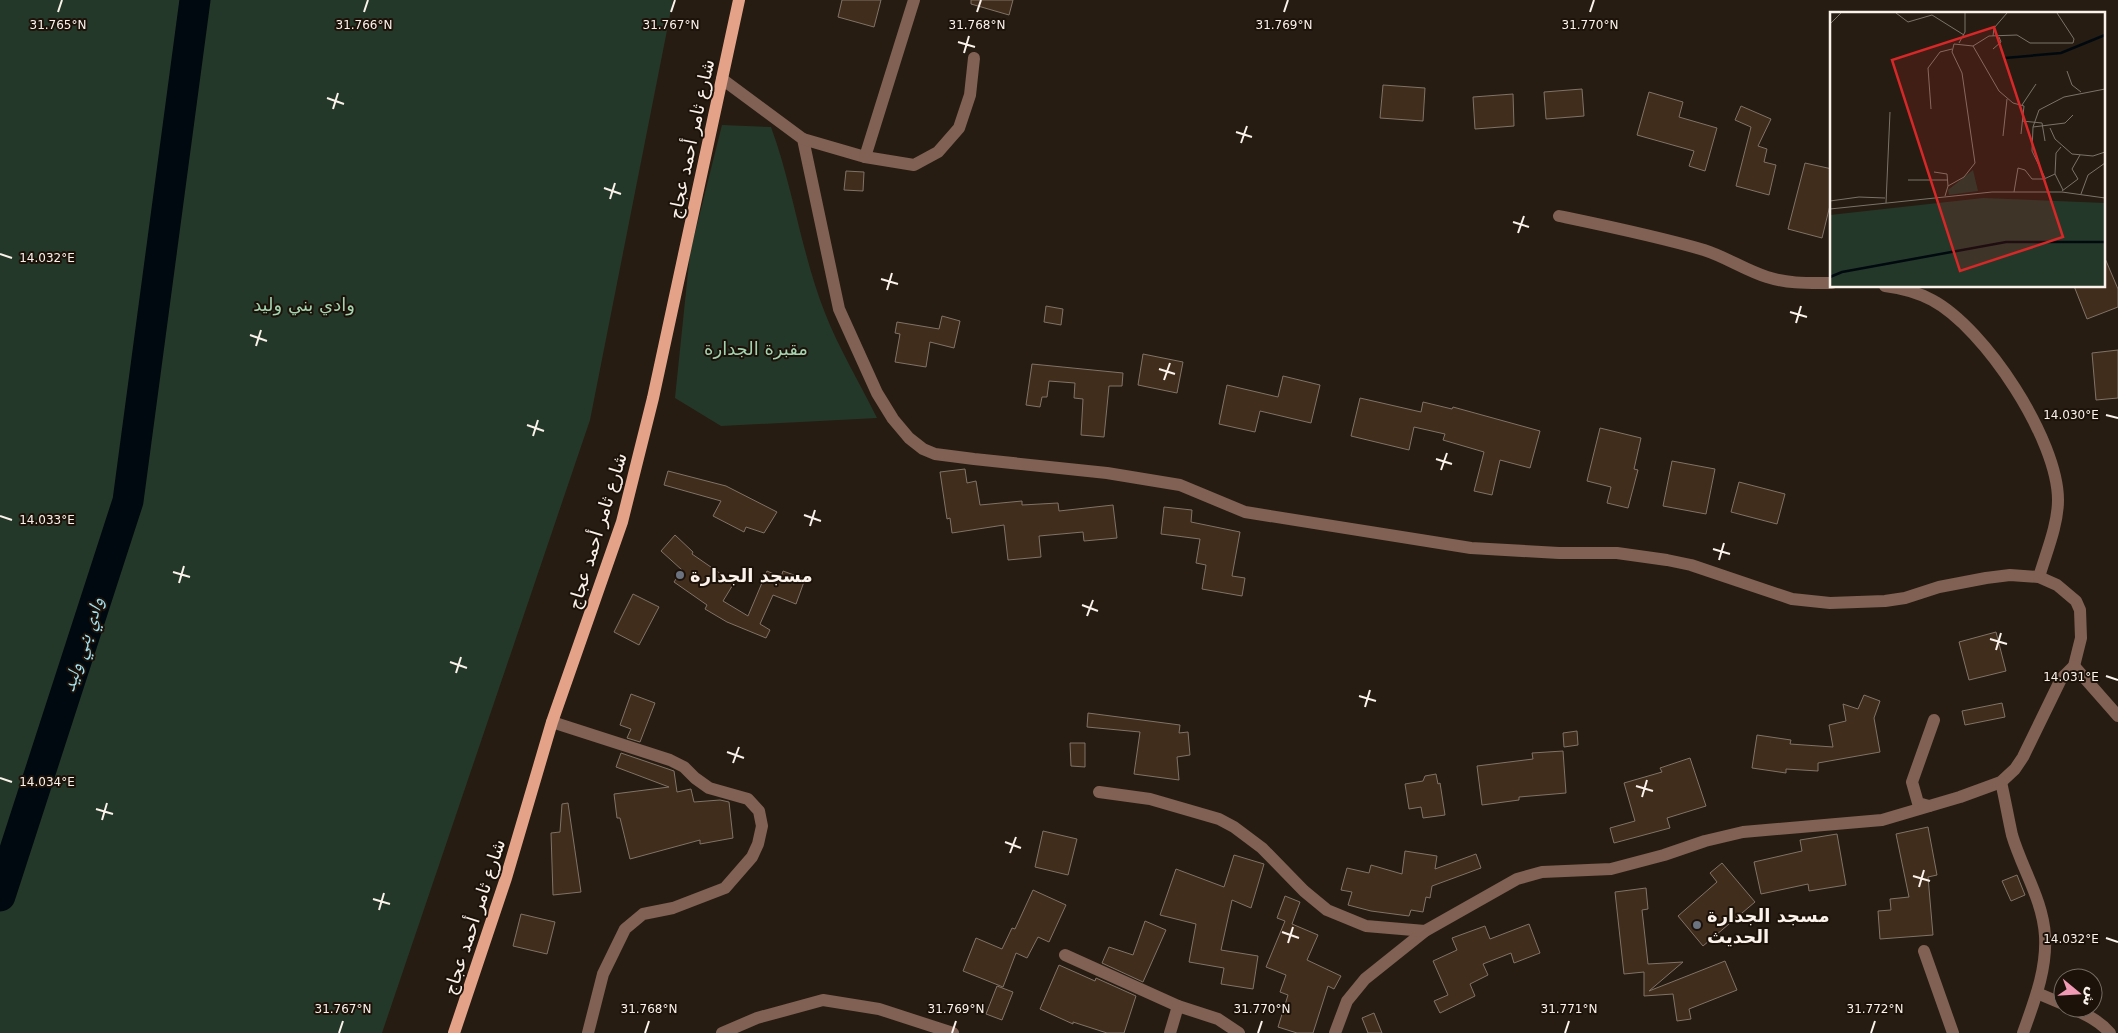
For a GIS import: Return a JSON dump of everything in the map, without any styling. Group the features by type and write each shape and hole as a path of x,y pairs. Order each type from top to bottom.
{"main road":[{"name":"شارع ثامر أحمد عجاج","path":"454,1033 506,878 552,722 622,522 653,398 739,0"}],"street":[{"path":"865,158 914,0"},
{"path":"722,79 803,139 865,158 914,165 938,152 959,128 970,95 974,58"},
{"path":"803,139 839,309 877,393 893,419 908,438 935,454 974,460 1107,473 1180,485 1245,512 1471,548 1559,554 1617,553 1667,560 1792,599 1830,603 1885,601 1904,598 1939,587 2010,575 2039,577 2057,585 2076,601 2080,610 2081,638 2074,666 2061,679 2023,757 2015,769 2001,782 1882,820 1743,832 1705,841 1664,855 1612,869 1542,872 1517,879 1424,931 1365,979 1352,992 1335,1033"},
{"path":"1559,216 1673,241 1728,258 1746,268 1778,280 1798,284 1830,284"},
{"path":"1896,288 1933,300 1960,322 2009,379 2044,441 2055,472 2058,500 2051,539 2039,577"},
{"path":"2074,666 2118,716"},
{"path":"1928,806 1918,803 1912,782 1934,720"},
{"path":"552,722 670,760 684,767 709,788 748,799 759,810 762,826 758,844 752,857 725,888 673,908 643,914 625,929 603,974 588,1033"},
{"path":"2001,782 2013,835 2038,902 2045,935 2044,956 2037,993 2023,1033"},
{"path":"1099,792 1150,799 1219,819 1234,827 1262,848 1304,891 1327,910 1366,926 1424,931"},
{"path":"1924,951 1953,1033"},
{"path":"1066,955 1178,1006 1218,1019 1239,1033"},
{"path":"2037,993 2053,1000"},
{"path":"722,1033 757,1018 823,1000 879,1009 953,1033"},
{"path":"1170,1033 1178,1006"},
{"path":"2091,1018 2105,1027 2110,1033"}],"green space":[{"name":"وادي بني وليد","path":"0,0 673,0 590,420 382,1033 0,1033"},
{"name":"مقبرة الجدارة","path":"722,125 771,127 779,150 810,267 825,313 843,353 877,418 721,426 675,398 690,253"}],"building":[{"path":"842,0 881,0 874,27 838,17"},
{"path":"971,0 1013,0 1009,15 971,4"},
{"path":"1383,85 1425,88 1423,121 1380,118"},
{"path":"1582,89 1584,116 1546,119 1544,92"},
{"path":"1649,92 1683,102 1679,117 1717,128 1705,171 1689,166 1694,151 1637,135"},
{"path":"1513,94 1514,126 1475,129 1473,97"},
{"path":"1741,106 1771,119 1758,146 1767,149 1764,162 1776,165 1769,195 1736,186 1751,127 1735,120"},
{"path":"1805,163 1830,169 1830,205 1822,238 1788,229"},
{"path":"846,171 864,172 863,191 844,190"},
{"path":"2106,261 2118,289 2118,307 2087,319 2075,288 2106,288"},
{"path":"1046,306 1063,309 1061,325 1044,322"},
{"path":"942,316 960,321 954,348 930,342 926,367 895,362 900,334 895,333 897,322 939,329"},
{"path":"2118,350 2118,398 2096,400 2092,353"},
{"path":"1143,354 1183,362 1177,393 1138,385"},
{"path":"1032,364 1123,373 1122,386 1109,386 1104,437 1081,435 1083,399 1074,398 1075,383 1049,381 1047,397 1042,397 1040,407 1026,405"},
{"path":"1283,376 1320,385 1311,423 1260,411 1255,432 1219,424 1227,385 1278,397"},
{"path":"1360,398 1421,412 1423,402 1452,409 1453,407 1540,431 1530,468 1500,460 1492,495 1474,491 1484,452 1443,440 1445,434 1414,427 1409,450 1351,436"},
{"path":"1600,428 1641,438 1634,469 1638,470 1628,508 1607,503 1611,487 1587,481"},
{"path":"1672,461 1715,469 1706,514 1663,506"},
{"path":"965,469 967,483 976,481 980,505 1022,501 1022,505 1058,503 1059,511 1113,505 1117,538 1084,541 1083,532 1039,536 1041,557 1008,560 1004,525 952,533 950,518 947,519 940,472"},
{"path":"668,471 726,486 777,512 764,533 746,527 744,532 713,516 721,501 664,485"},
{"path":"1739,482 1785,494 1777,524 1731,512"},
{"path":"1164,507 1192,510 1191,522 1240,532 1232,576 1245,578 1242,596 1202,589 1206,565 1196,563 1200,539 1161,534"},
{"path":"675,535 693,552 692,554 734,583 723,601 748,616 767,571 781,577 783,571 805,579 796,604 773,595 760,624 770,630 766,638 727,622 705,609 707,605 674,582 682,570 661,551"},
{"path":"633,594 659,607 639,645 614,632"},
{"path":"1996,632 2006,671 1969,680 1959,642"},
{"path":"631,694 655,703 640,742 627,738 631,729 620,725"},
{"path":"1864,695 1880,701 1874,718 1880,752 1818,763 1818,771 1786,769 1786,773 1752,768 1757,735 1791,740 1790,744 1833,747 1829,725 1846,721 1843,704 1858,709"},
{"path":"2002,703 2005,717 1965,725 1962,711"},
{"path":"1088,713 1180,725 1179,733 1188,732 1190,755 1177,757 1179,780 1134,774 1140,732 1087,727"},
{"path":"1577,731 1578,745 1564,747 1563,733"},
{"path":"1070,743 1085,743 1085,767 1071,766"},
{"path":"1563,751 1566,793 1519,797 1519,800 1482,805 1477,766 1533,759 1532,753"},
{"path":"621,753 674,771 677,792 691,789 694,802 720,800 729,802 733,838 700,844 700,840 630,859 620,818 617,818 614,794 669,787 616,767"},
{"path":"1690,758 1706,806 1667,818 1670,828 1614,843 1610,828 1635,821 1624,783 1662,772 1660,768"},
{"path":"1436,774 1438,784 1440,783 1445,815 1423,818 1421,807 1409,809 1405,784 1423,781 1425,776"},
{"path":"568,803 581,892 553,895 551,833 560,832 562,804"},
{"path":"1928,827 1937,875 1928,877 1933,935 1880,939 1878,911 1891,910 1890,899 1909,897 1896,834"},
{"path":"1043,831 1077,839 1068,875 1035,867"},
{"path":"1837,834 1846,885 1809,891 1808,884 1761,894 1754,862 1802,851 1800,840"},
{"path":"1405,851 1437,856 1435,869 1476,854 1481,868 1432,886 1430,898 1426,897 1423,912 1411,910 1409,916 1371,911 1348,905 1352,892 1341,890 1347,868 1369,873 1371,865 1402,874"},
{"path":"1234,855 1264,864 1251,908 1232,900 1221,950 1258,956 1253,989 1221,984 1224,968 1189,962 1196,924 1160,915 1176,869 1224,887"},
{"path":"1722,863 1755,902 1703,946 1678,916 1717,882 1710,873"},
{"path":"2017,875 2025,895 2011,901 2002,881"},
{"path":"1646,888 1648,909 1642,910 1648,964 1683,962 1649,991 1725,961 1737,990 1689,1009 1691,1019 1677,1021 1673,994 1644,996 1644,972 1624,974 1615,892"},
{"path":"1033,890 1066,905 1049,942 1038,937 1027,958 1016,953 1003,987 963,971 976,938 1002,949 1012,928 1015,929"},
{"path":"1285,896 1300,902 1292,924 1318,935 1307,960 1341,976 1334,989 1328,986 1313,1033 1297,1033 1278,1027 1288,995 1280,992 1286,975 1266,967 1285,921 1277,918"},
{"path":"521,914 555,922 547,954 513,946"},
{"path":"1145,921 1166,930 1143,982 1102,963 1109,947 1133,955"},
{"path":"1529,924 1540,953 1514,963 1511,953 1483,964 1488,975 1470,984 1475,996 1440,1013 1434,1001 1448,995 1433,961 1457,950 1452,938 1485,926 1490,939"},
{"path":"1059,965 1095,981 1096,978 1136,996 1124,1033 1107,1033 1073,1022 1073,1024 1040,1009"},
{"path":"997,986 1013,992 1002,1020 986,1014"},
{"path":"1374,1013 1382,1033 1368,1033 1362,1018"}],"waterway":[{"name":"وادي بني وليد","path":"0,896 128,501 195,0"}],"place":[{"name":"مسجد الجدارة","path":"680,575"},
{"name":"مسجد الجدارة الحديث","path":"1697,925"}]}
